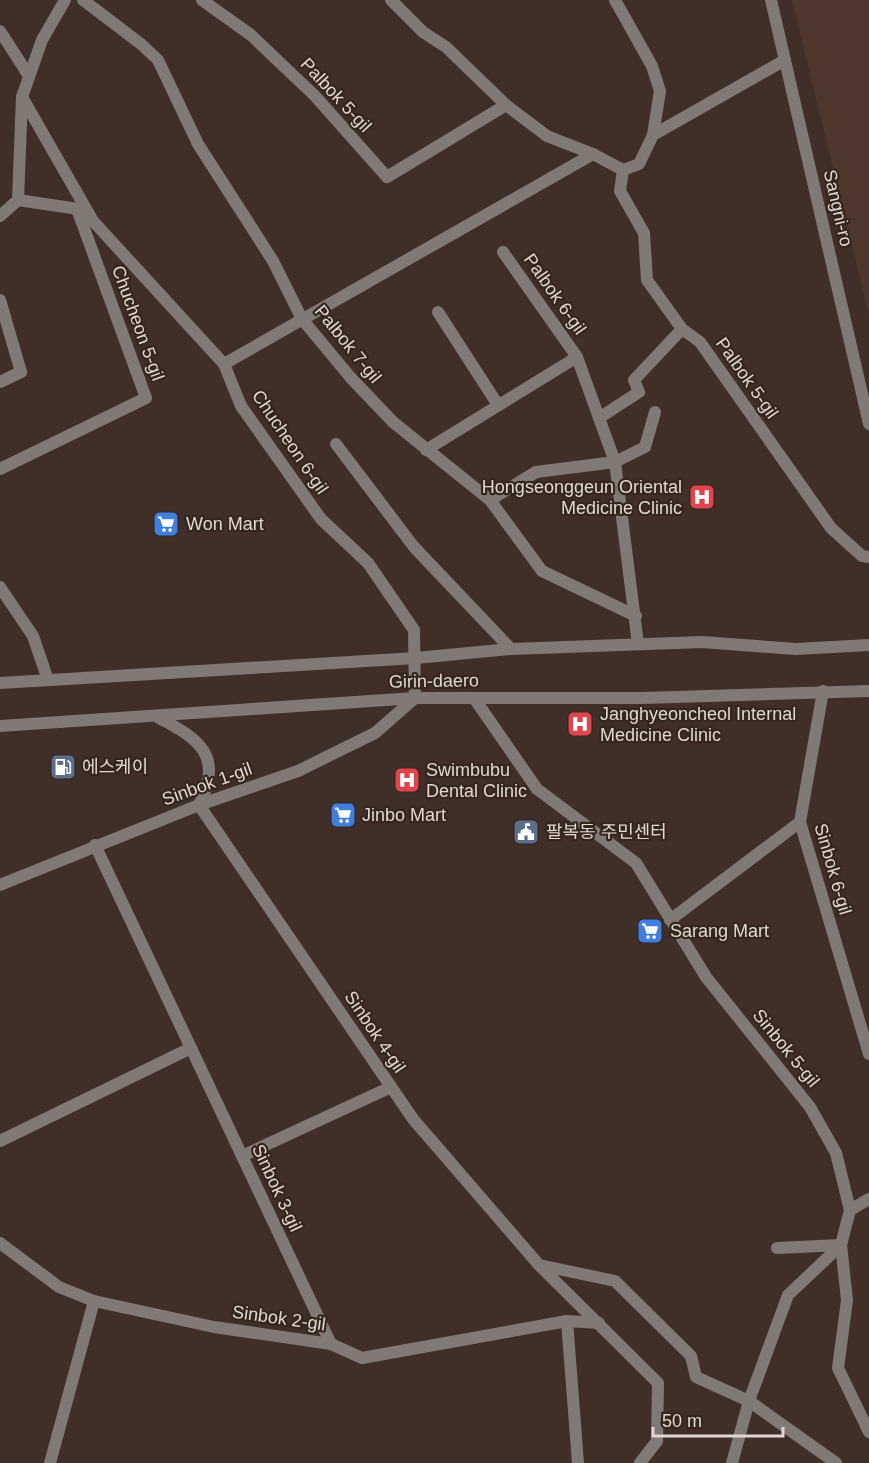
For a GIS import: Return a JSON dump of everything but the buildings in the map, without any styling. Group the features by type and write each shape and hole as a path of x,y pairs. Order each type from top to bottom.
{"street":[{"path":"0,216 18,200 22,97 42,40 65,0"},
{"name":"Palbok 7-gil","path":"83,0 141,44 158,60 198,144 273,261 302,319 351,378 393,422 490,500 542,571 636,616"},
{"name":"Palbok 5-gil","path":"202,0 251,35 315,96 387,177 506,105"},
{"path":"391,0 423,32 446,47 506,105 547,136 593,154 623,171 639,164 653,135 660,91 652,66 615,0"},
{"name":"Sangni-ro","path":"771,0 869,424"},
{"path":"0,31 29,76"},
{"path":"653,135 785,60"},
{"name":"Chucheon 6-gil","path":"22,97 82,210 224,364 241,406 321,519 368,563 414,630 416,698"},
{"path":"224,364 593,154"},
{"name":"Palbok 5-gil","path":"623,171 620,191 644,233 647,280 682,329 700,342 831,528 862,556 869,557"},
{"path":"18,200 82,210"},
{"name":"Chucheon 5-gil","path":"0,469 146,398 82,210"},
{"name":"Palbok 6-gil","path":"503,252 577,357 615,462 638,644"},
{"path":"0,300 21,372 0,382"},
{"path":"438,312 498,405"},
{"path":"599,418 639,392 634,380 682,329"},
{"name":"Palbok 6-gil","path":"426,450 577,357"},
{"path":"490,500 536,472 615,462 645,447 655,412"},
{"path":"336,444 414,547 511,649"},
{"path":"0,586 33,636 48,680"},
{"path":"848,645 869,636"},
{"name":"Girin-daero","path":"0,683 416,658 511,649 702,642 796,649 869,645"},
{"name":"Sinbok 6-gil","path":"823,691 800,822 869,1054"},
{"name":"Girin-daero","path":"0,726 158,718 416,698 643,698 869,691"},
{"name":"Sinbok 1-gil","path":"0,885 95,845 298,771 375,733 416,698"},
{"name":"Sinbok 5-gil","path":"474,698 537,789 636,863 705,977 810,1107 836,1153 850,1210 841,1245 847,1300 838,1368 869,1432"},
{"path":"158,718 189,733 202,748 210,774 208,788 198,806"},
{"name":"Sinbok 4-gil","path":"198,806 413,1119 539,1265 658,1383 657,1441 640,1463"},
{"path":"670,920 800,822"},
{"name":"Sinbok 3-gil","path":"95,845 330,1344"},
{"path":"0,1141 191,1048"},
{"path":"242,1156 391,1087"},
{"path":"850,1210 869,1199"},
{"name":"Sinbok 2-gil","path":"0,1243 59,1287 93,1301 214,1327 330,1344 362,1358 567,1321 599,1323"},
{"path":"777,1248 841,1245"},
{"path":"732,1463 749,1401 788,1295 841,1245"},
{"path":"539,1265 615,1281 691,1356 696,1377 749,1401 836,1463"},
{"path":"50,1463 93,1301"},
{"path":"567,1321 578,1463"}],"shaded area":[{"path":"792,0 869,0 869,316"}],"place":[{"name":"Hongseonggeun Oriental Medicine Clinic","path":"702,497"},
{"name":"Won Mart","path":"166,524"},
{"name":"Janghyeoncheol Internal Medicine Clinic","path":"580,724"},
{"name":"에스케이","path":"63,767"},
{"name":"Swimbubu Dental Clinic","path":"407,780"},
{"name":"Jinbo Mart","path":"343,815"},
{"name":"팔복동 주민센터","path":"526,832"},
{"name":"Sarang Mart","path":"650,931"}]}
